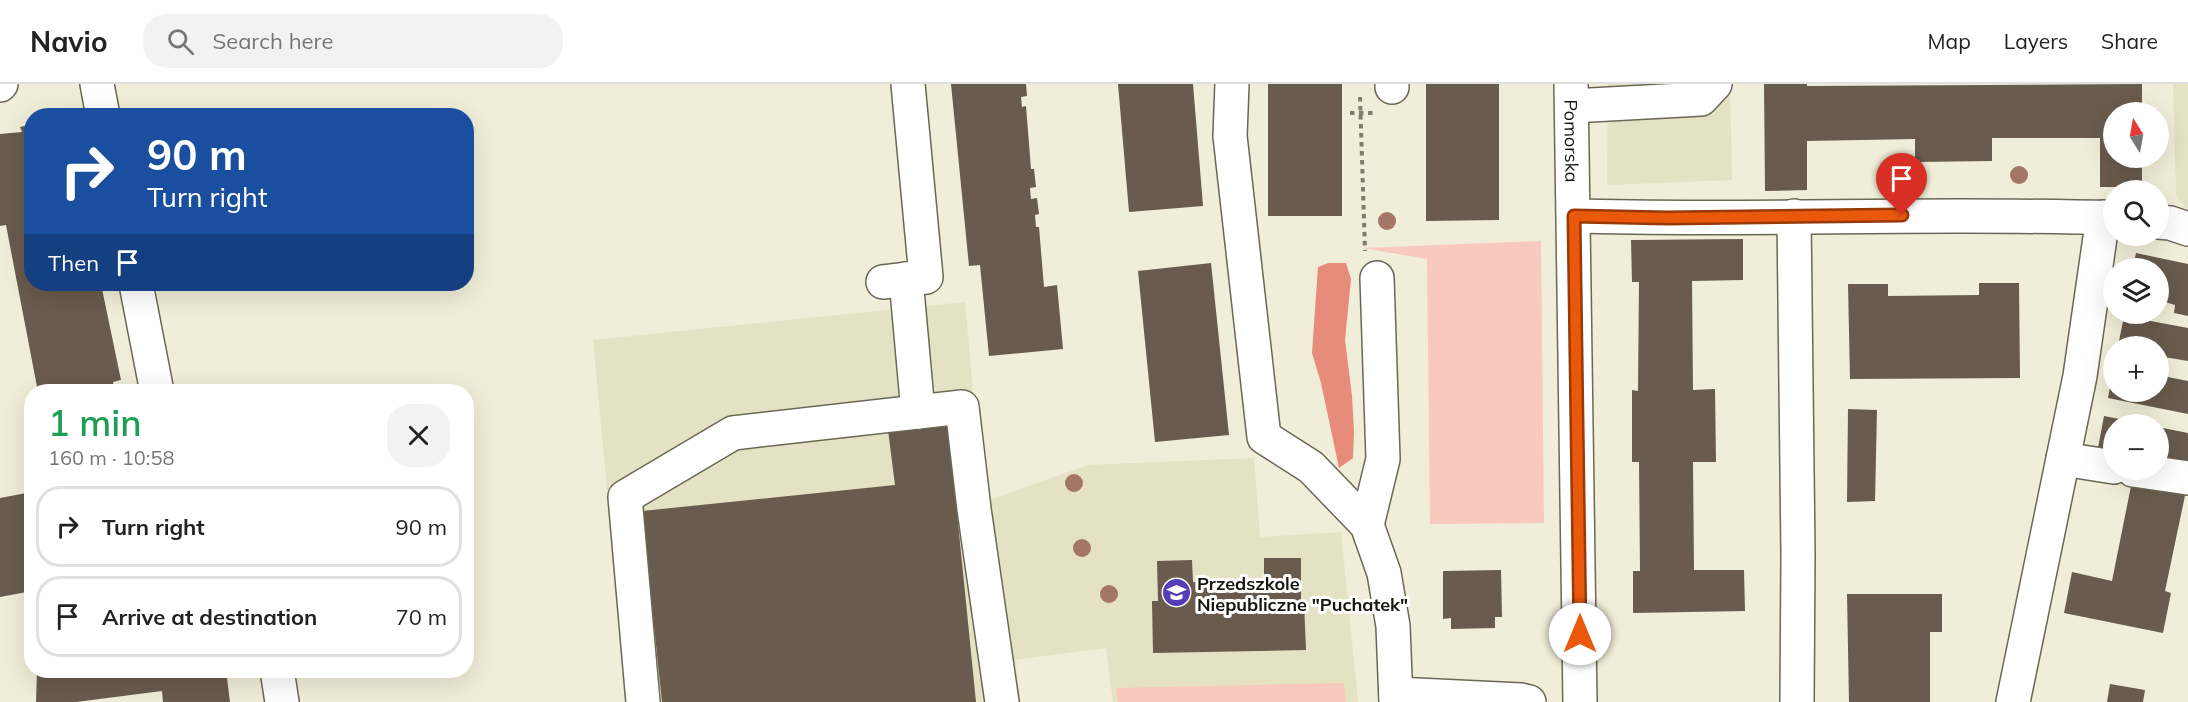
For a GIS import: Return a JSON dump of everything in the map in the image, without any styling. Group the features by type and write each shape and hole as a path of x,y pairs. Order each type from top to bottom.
{"street":[{"path":"97,84 102,108"},
{"path":"908,84 926,277 894,280 918,412"},
{"path":"1232,84 1230,136 1263,437 1311,467 1366,525 1384,573 1391,616 1396,698 1529,702"},
{"path":"1571,95 1701,99 1715,84"},
{"name":"Pomorska","path":"1571,95 1580,702"},
{"path":"1574,216 2103,218"},
{"path":"1794,216 1798,554 1797,702"},
{"path":"2169,223 2188,229"},
{"path":"2013,702 2080,376 2103,246"},
{"path":"1366,525 1383,459 1377,278"},
{"path":"137,291 155,384"},
{"path":"643,702 625,497 733,433 962,407 974,509 1002,702"},
{"path":"2063,459 2103,465"},
{"path":"2169,475 2188,478"},
{"path":"279,678 282,702"}],"path":[{"path":"1360,94 1363,248"}],"shaded area":[{"path":"1608,84 1730,84 1732,180 1607,185"},
{"path":"2173,84 2188,84 2188,211 2176,194"},
{"path":"1541,241 1544,523 1430,524 1427,259 1363,248"},
{"path":"1328,263 1346,263 1351,279 1345,340 1352,396 1353,458 1339,468 1321,383 1312,353 1318,267"},
{"path":"965,302 982,492 993,499 1088,465 1254,458 1260,537 1341,532 1358,702 1113,702 1106,648 1015,660 1021,702 627,702 593,340"},
{"path":"1344,683 1346,702 1118,702 1116,688"}],"building":[{"path":"951,84 1026,84 1027,96 1021,97 1022,107 1026,106 1031,169 1034,169 1036,187 1030,188 1031,199 1037,198 1039,214 1035,215 1036,227 1039,227 1044,287 1057,285 1063,349 989,356 980,265 969,266"},
{"path":"1118,84 1193,84 1203,206 1129,212"},
{"path":"1268,84 1342,84 1342,216 1268,216"},
{"path":"1426,84 1499,84 1499,220 1426,221"},
{"path":"1764,84 1807,84 1807,86 2142,84 2142,102 2103,102 2103,168 2142,168 2142,180 2103,180 2103,187 2100,187 2100,138 1992,138 1992,161 1915,162 1915,139 1807,141 1807,190 1765,191"},
{"path":"24,126 24,291 102,291 121,380 113,382 113,384 36,384 6,225 0,226 0,134 22,132 20,127"},
{"path":"1743,239 1743,280 1692,281 1693,390 1715,389 1716,462 1693,462 1694,570 1744,570 1745,611 1633,613 1633,571 1640,571 1639,462 1632,462 1632,390 1638,391 1639,282 1632,282 1631,240"},
{"path":"2136,253 2160,258 2135,258"},
{"path":"2169,260 2188,264 2188,316 2174,313 2175,305 2169,303"},
{"path":"1211,263 1229,435 1155,442 1138,271"},
{"path":"1979,283 2019,283 2020,378 1850,379 1848,284 1888,284 1888,296 1979,295"},
{"path":"2122,324 2167,324 2188,328 2188,361 2169,358 2169,336 2120,336"},
{"path":"2169,377 2188,381 2188,414 2128,402 2169,402"},
{"path":"1848,409 1877,410 1875,501 1847,502"},
{"path":"2103,421 2103,449 2098,448"},
{"path":"948,423 976,702 662,702 642,511 895,485 888,430"},
{"path":"2169,429 2188,433 2188,466 2169,462"},
{"path":"2132,480 2155,480 2187,486 2165,591 2171,593 2163,633 2064,613 2072,572 2112,581"},
{"path":"24,494 24,592 0,597 0,498"},
{"path":"1264,558 1301,558 1301,602 1304,602 1306,650 1153,653 1152,601 1158,601 1157,561 1192,560 1193,582 1264,581"},
{"path":"1501,570 1502,617 1495,617 1495,628 1451,629 1451,618 1443,619 1443,571"},
{"path":"1847,594 1942,594 1942,632 1930,632 1930,702 1849,702"},
{"path":"37,678 227,678 230,702 163,702 162,691 76,702 36,702"},
{"path":"2110,684 2145,690 2143,702 2107,702"}],"place":[{"name":"Przedszkole Niepubliczne \"Puchatek\"","path":"1176,593"}],"route":[{"path":"1580,634 1574,216 1667,218 1902,215"}]}
